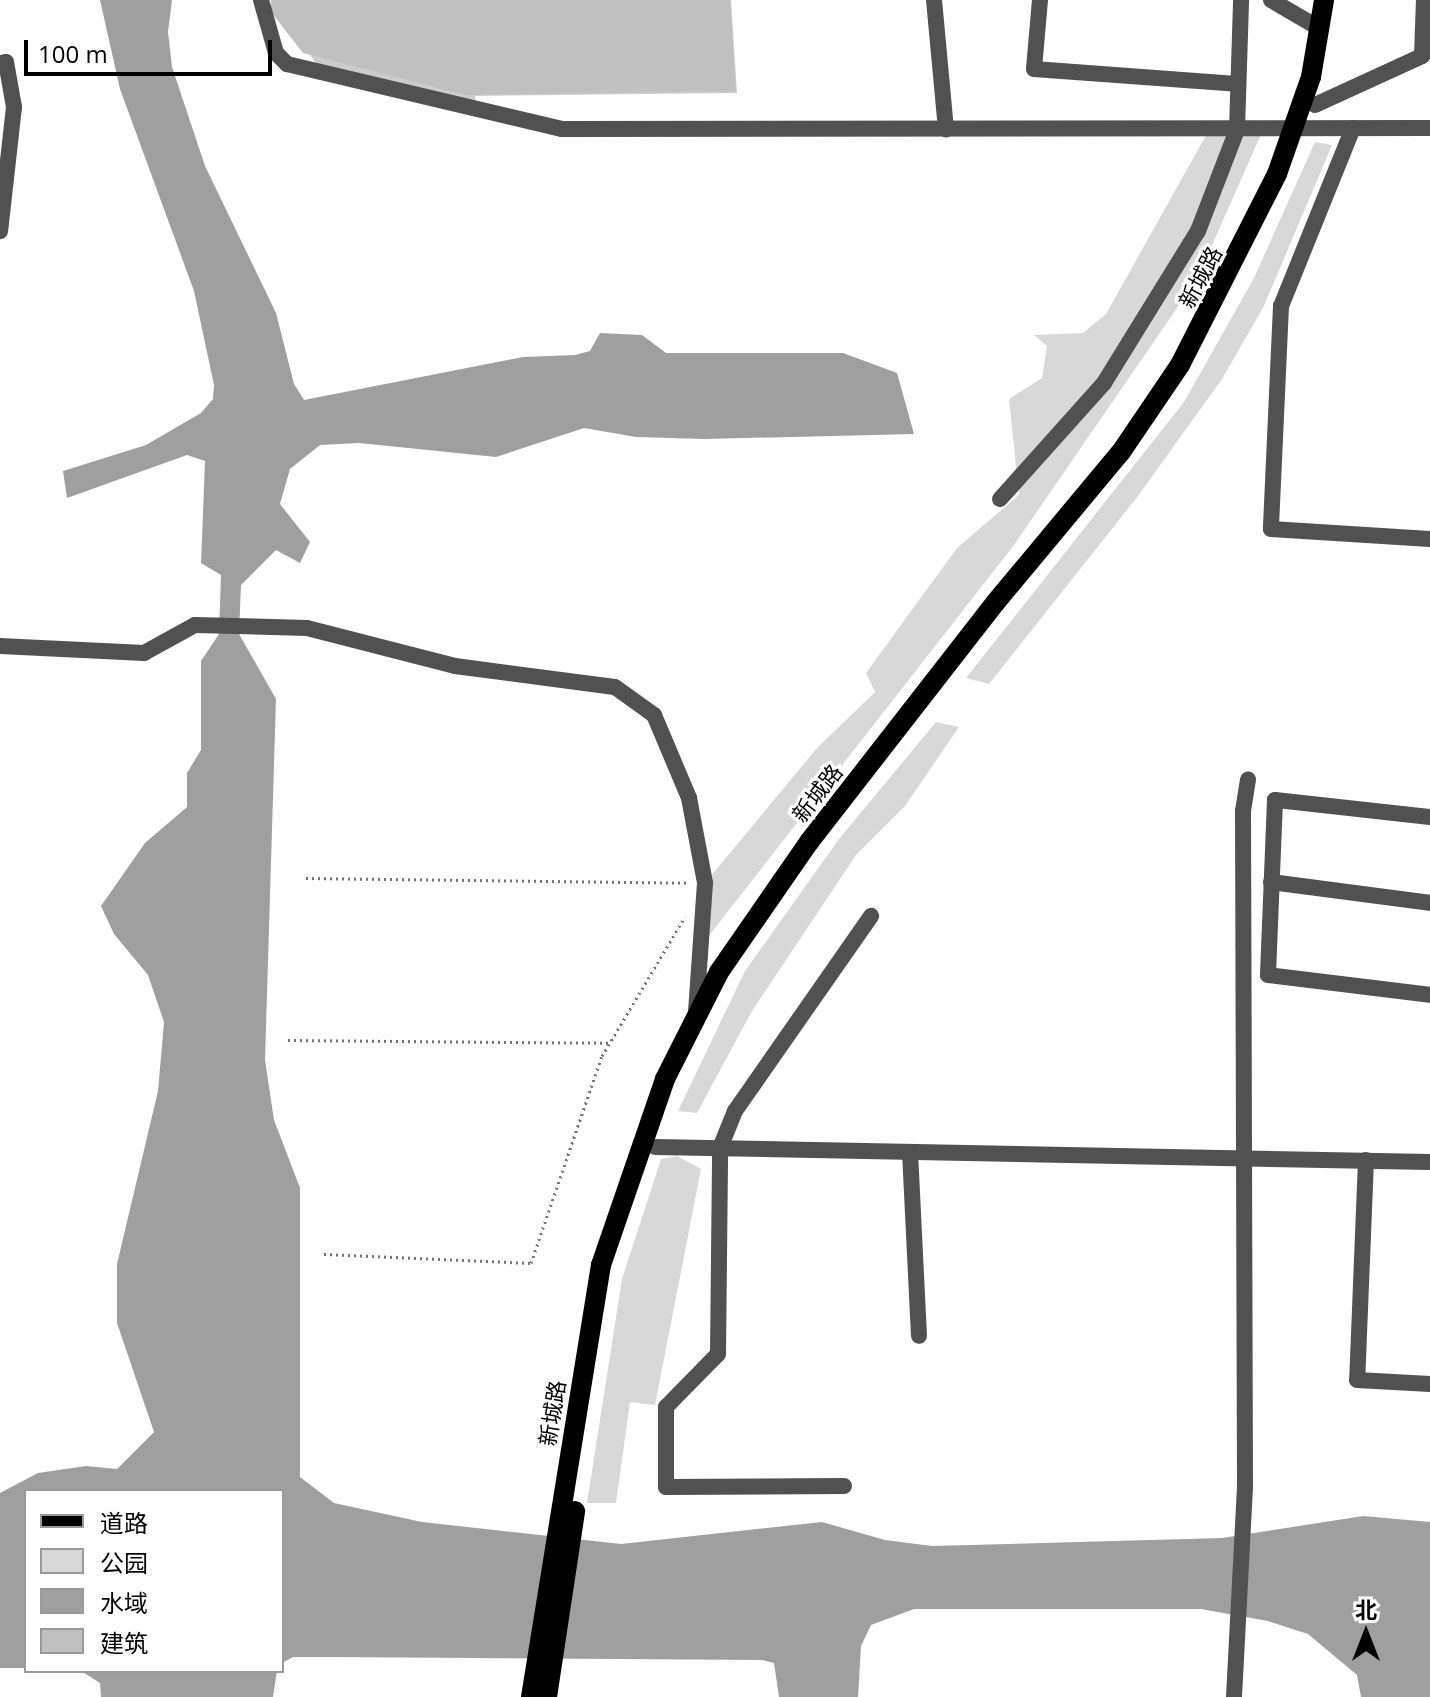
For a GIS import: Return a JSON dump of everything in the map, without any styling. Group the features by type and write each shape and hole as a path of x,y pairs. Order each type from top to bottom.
{"main road":[{"name":"新城路","path":"564,1531 614,1268 677,1084 730,979 819,850 1005,611 1132,460 1191,372 1257,248 1300,129 1324,0"},
{"name":"新城路","path":"531,1697 543,1671 601,1265 665,1079 719,972 809,842 995,603 1121,452 1180,365 1315,105 1337,0"},
{"name":"新城路","path":"543,1671 547,1697"}],"street":[{"path":"261,0 276,53 287,64 534,125 1237,130 1430,128"},
{"path":"934,0 946,129"},
{"path":"1040,0 1034,69 1236,84"},
{"path":"1000,499 1104,383 1198,231 1237,130 1236,84 1241,0"},
{"path":"1271,0 1319,28"},
{"path":"1315,105 1422,56 1424,0"},
{"path":"0,63 6,62 14,107 0,231"},
{"path":"1353,128 1281,306 1271,529 1430,539"},
{"path":"0,646 144,653 195,625 307,628 455,666 615,687 654,715 689,798 705,883 696,1018"},
{"path":"1234,1697 1245,1486 1243,811 1248,779"},
{"path":"1430,817 1275,800 1268,975 1430,995"},
{"path":"1271,882 1430,903"},
{"path":"844,1486 666,1487 666,1407 718,1354 720,1148 735,1111 871,916"},
{"path":"655,1147 1430,1162"},
{"path":"910,1152 919,1336"},
{"path":"1366,1160 1357,1380 1430,1384"}],"path":[{"path":"306,878 705,883"},
{"path":"324,1254 531,1263 610,1043 690,910"},
{"path":"288,1040 610,1043"}],"green space":[{"path":"1209,130 1263,130 1197,279 1014,545 701,946 705,883 817,748 875,692 866,673 957,548 1019,495 1009,399 1042,378 1047,346 1034,335 1083,333 1106,314"},
{"path":"1315,142 1332,145 1264,306 1222,379 1138,496 989,684 966,678 1184,402 1254,278"},
{"path":"936,722 959,727 905,806 856,855 752,1011 697,1113 678,1111 745,971 839,839"},
{"path":"677,1156 701,1169 655,1405 630,1402 616,1503 587,1503 622,1279 661,1159"}],"water":[{"path":"100,0 172,0 168,32 172,67 205,166 276,313 294,384 304,400 523,357 575,355 590,351 600,333 642,335 666,353 843,353 897,373 914,434 705,439 636,437 584,428 496,457 359,443 320,445 290,469 280,504 310,542 300,563 276,550 241,585 239,634 276,699 265,1060 274,1120 300,1188 300,1477 334,1503 422,1522 621,1544 822,1522 885,1540 932,1546 1222,1538 1363,1516 1430,1522 1430,1697 1361,1697 1357,1675 1308,1634 1268,1621 1201,1609 914,1609 871,1625 861,1646 858,1697 779,1697 774,1663 762,1660 293,1657 284,1662 284,1489 24,1489 24,1668 0,1668 0,1493 38,1473 86,1466 117,1469 154,1432 117,1323 117,1264 158,1091 164,1022 148,975 114,934 101,906 145,843 187,807 187,773 201,750 201,661 219,634 221,575 201,563 205,461 187,455 67,498 63,471 146,445 201,413 213,399 214,385 194,291 120,89"},
{"path":"84,1673 277,1673 273,1697 101,1697 100,1683"}],"building":[{"path":"271,0 730,0 736,91 465,95 303,53 271,12"}]}
